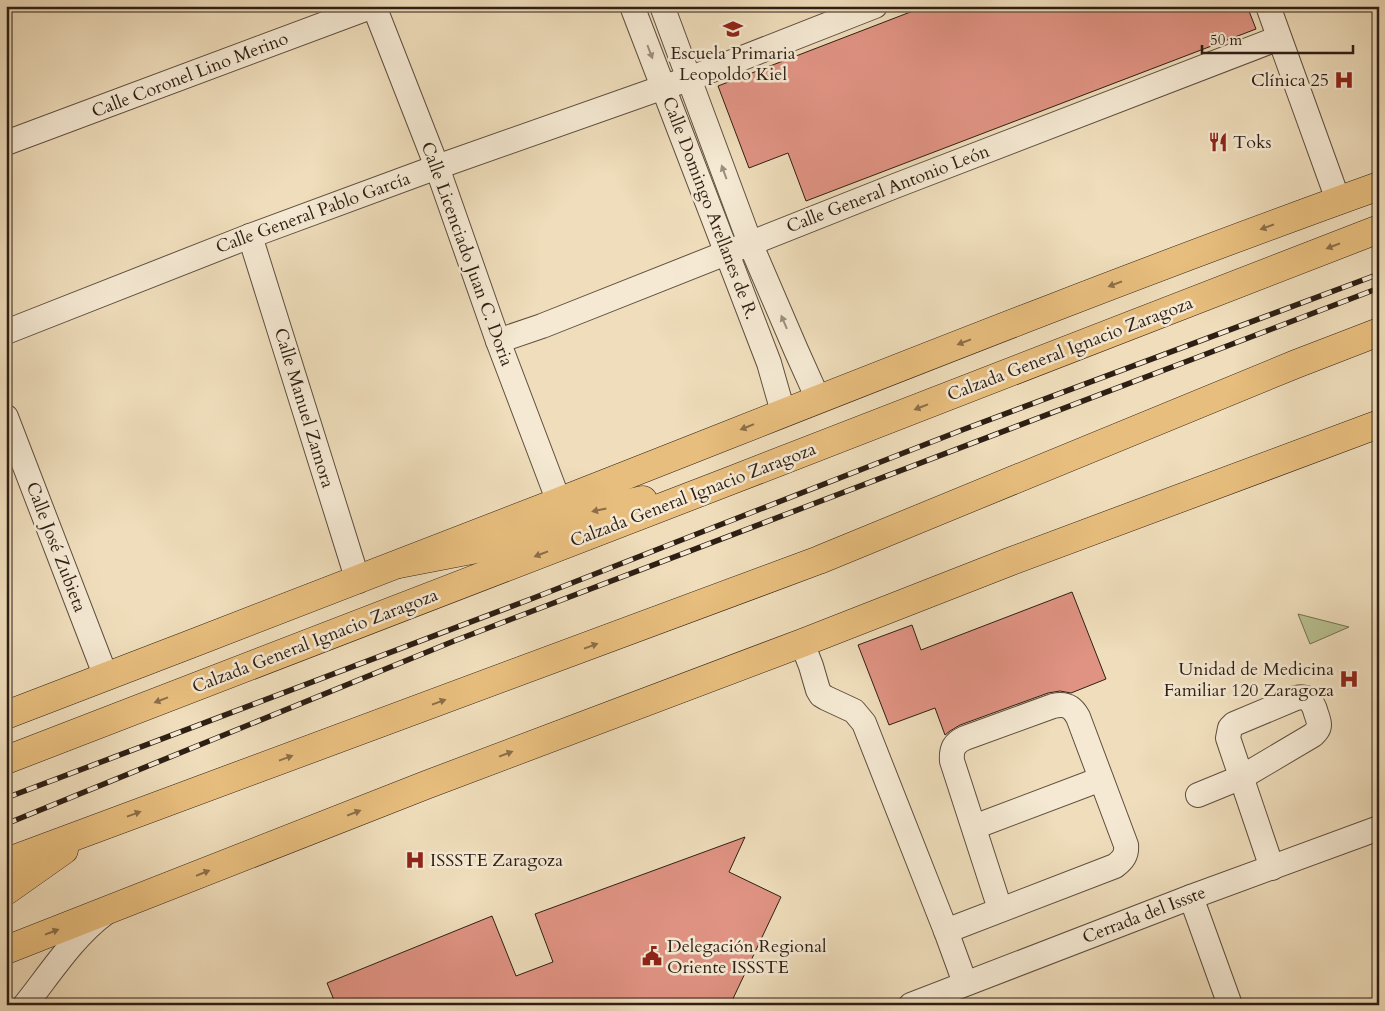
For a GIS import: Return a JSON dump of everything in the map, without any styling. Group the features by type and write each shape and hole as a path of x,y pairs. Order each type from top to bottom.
{"main road":[{"path":"6,715 358,581 783,412 1191,255 1379,186"},
{"name":"Calzada General Ignacio Zaragoza","path":"6,760 1379,228"},
{"path":"6,862 819,560 1379,332"},
{"path":"6,950 426,785 1009,562 1379,424"},
{"path":"399,564 487,547 572,516 732,480"},
{"path":"6,891 101,826"}],"street":[{"name":"Calle Coronel Lino Merino","path":"6,143 374,6"},
{"name":"Calle Licenciado Juan C. Doria","path":"374,6 437,167 498,341 559,502"},
{"name":"Calle Domingo Arellanes de R.","path":"632,6 769,363 783,412"},
{"name":"Calle Domingo Arellanes de R.","path":"662,6 750,244 818,399"},
{"name":"Calle General Pablo García","path":"6,332 250,236 437,167 690,79 875,6"},
{"path":"1268,6 1338,200"},
{"name":"Calle General Antonio León","path":"498,341 542,326 895,186 1279,38"},
{"name":"Calle Manuel Zamora","path":"250,236 358,581"},
{"path":"769,363 796,350"},
{"name":"Calle José Zubieta","path":"6,417 106,676"},
{"path":"802,642 821,695 854,711 864,723 965,983"},
{"path":"946,931 1115,866 1125,856 1126,845 1078,717 1068,705 1053,706 965,738 952,747 952,761 1000,909"},
{"path":"1198,795 1242,777 1272,868"},
{"path":"974,828 1101,779"},
{"name":"Cerrada del Issste","path":"911,1005 1190,897 1379,828"},
{"path":"1190,897 1230,1005"},
{"path":"25,1005 86,929 104,914 115,908"}],"green space":[{"path":"1298,614 1349,627 1310,644"}],"building":[{"path":"926,6 1247,6 1256,29 806,201 788,153 749,168 718,86"},
{"path":"1072,592 1106,679 1071,693 1060,691 1048,693 960,725 945,735 935,708 889,725 858,645 912,625 921,650"},
{"name":"Delegación Regional Oriente ISSSTE","path":"745,837 729,872 781,897 730,1005 336,1005 327,983 492,916 516,976 553,962 535,914"}],"railway":[{"path":"6,798 531,599 962,430 1379,274"},
{"path":"6,824 454,641 1379,288"}],"place":[{"name":"Escuela Primaria Leopoldo Kiel","path":"733,29"},
{"name":"Clínica 25","path":"1344,80"},
{"name":"Toks","path":"1218,142"},
{"name":"Unidad de Medicina Familiar 120 Zaragoza","path":"1349,679"},
{"name":"ISSSTE Zaragoza","path":"415,860"},
{"name":"Delegación Regional Oriente ISSSTE","path":"652,956"}]}
